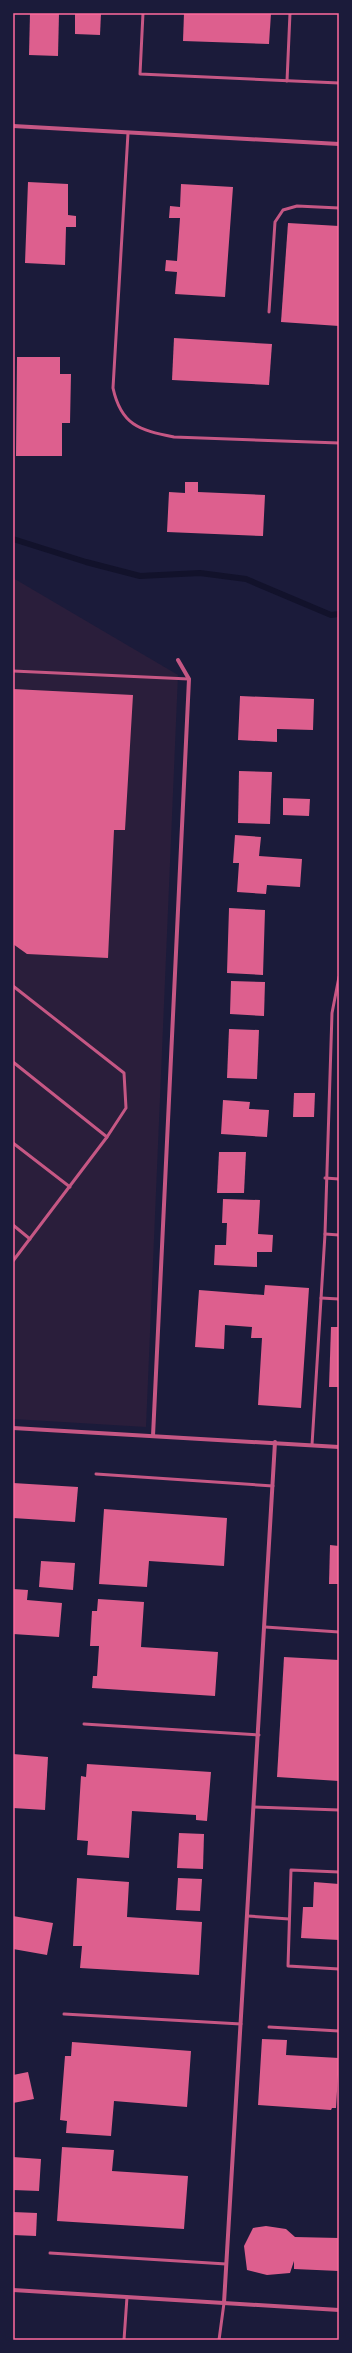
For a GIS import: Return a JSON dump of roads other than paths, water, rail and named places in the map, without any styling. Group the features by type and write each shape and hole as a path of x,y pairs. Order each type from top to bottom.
{"street":[{"path":"13,126 339,144"},
{"path":"153,1436 189,679 178,660"},
{"path":"13,1428 275,1442 339,1447"},
{"path":"224,2304 259,1735 275,1442"},
{"path":"13,2290 339,2310"}],"lane":[{"path":"143,13 140,74 339,83"},
{"path":"287,81 290,13"},
{"path":"128,133 113,388 117,405 128,421 148,432 174,437 339,443"},
{"path":"269,312 275,222 283,210 297,206 339,208"},
{"path":"13,671 189,679"},
{"path":"312,1445 325,1234 325,1178 332,1013 339,977"},
{"path":"13,986 124,1073 126,1108 108,1137 13,1261"},
{"path":"13,1062 108,1137"},
{"path":"13,1143 70,1187"},
{"path":"325,1178 339,1179"},
{"path":"13,1225 30,1239"},
{"path":"325,1234 339,1235"},
{"path":"321,1298 339,1299"},
{"path":"96,1474 273,1486"},
{"path":"265,1627 339,1632"},
{"path":"84,1724 259,1735"},
{"path":"254,1807 339,1810"},
{"path":"339,1872 291,1870 288,1966 339,1969"},
{"path":"248,1916 289,1919"},
{"path":"64,2014 241,2024"},
{"path":"269,2027 339,2031"},
{"path":"50,2253 226,2264"},
{"path":"124,2340 126,2297"},
{"path":"219,2340 224,2304"}],"waterway":[{"path":"13,539 86,562 140,576 200,573 246,579 331,615 339,614"}]}
